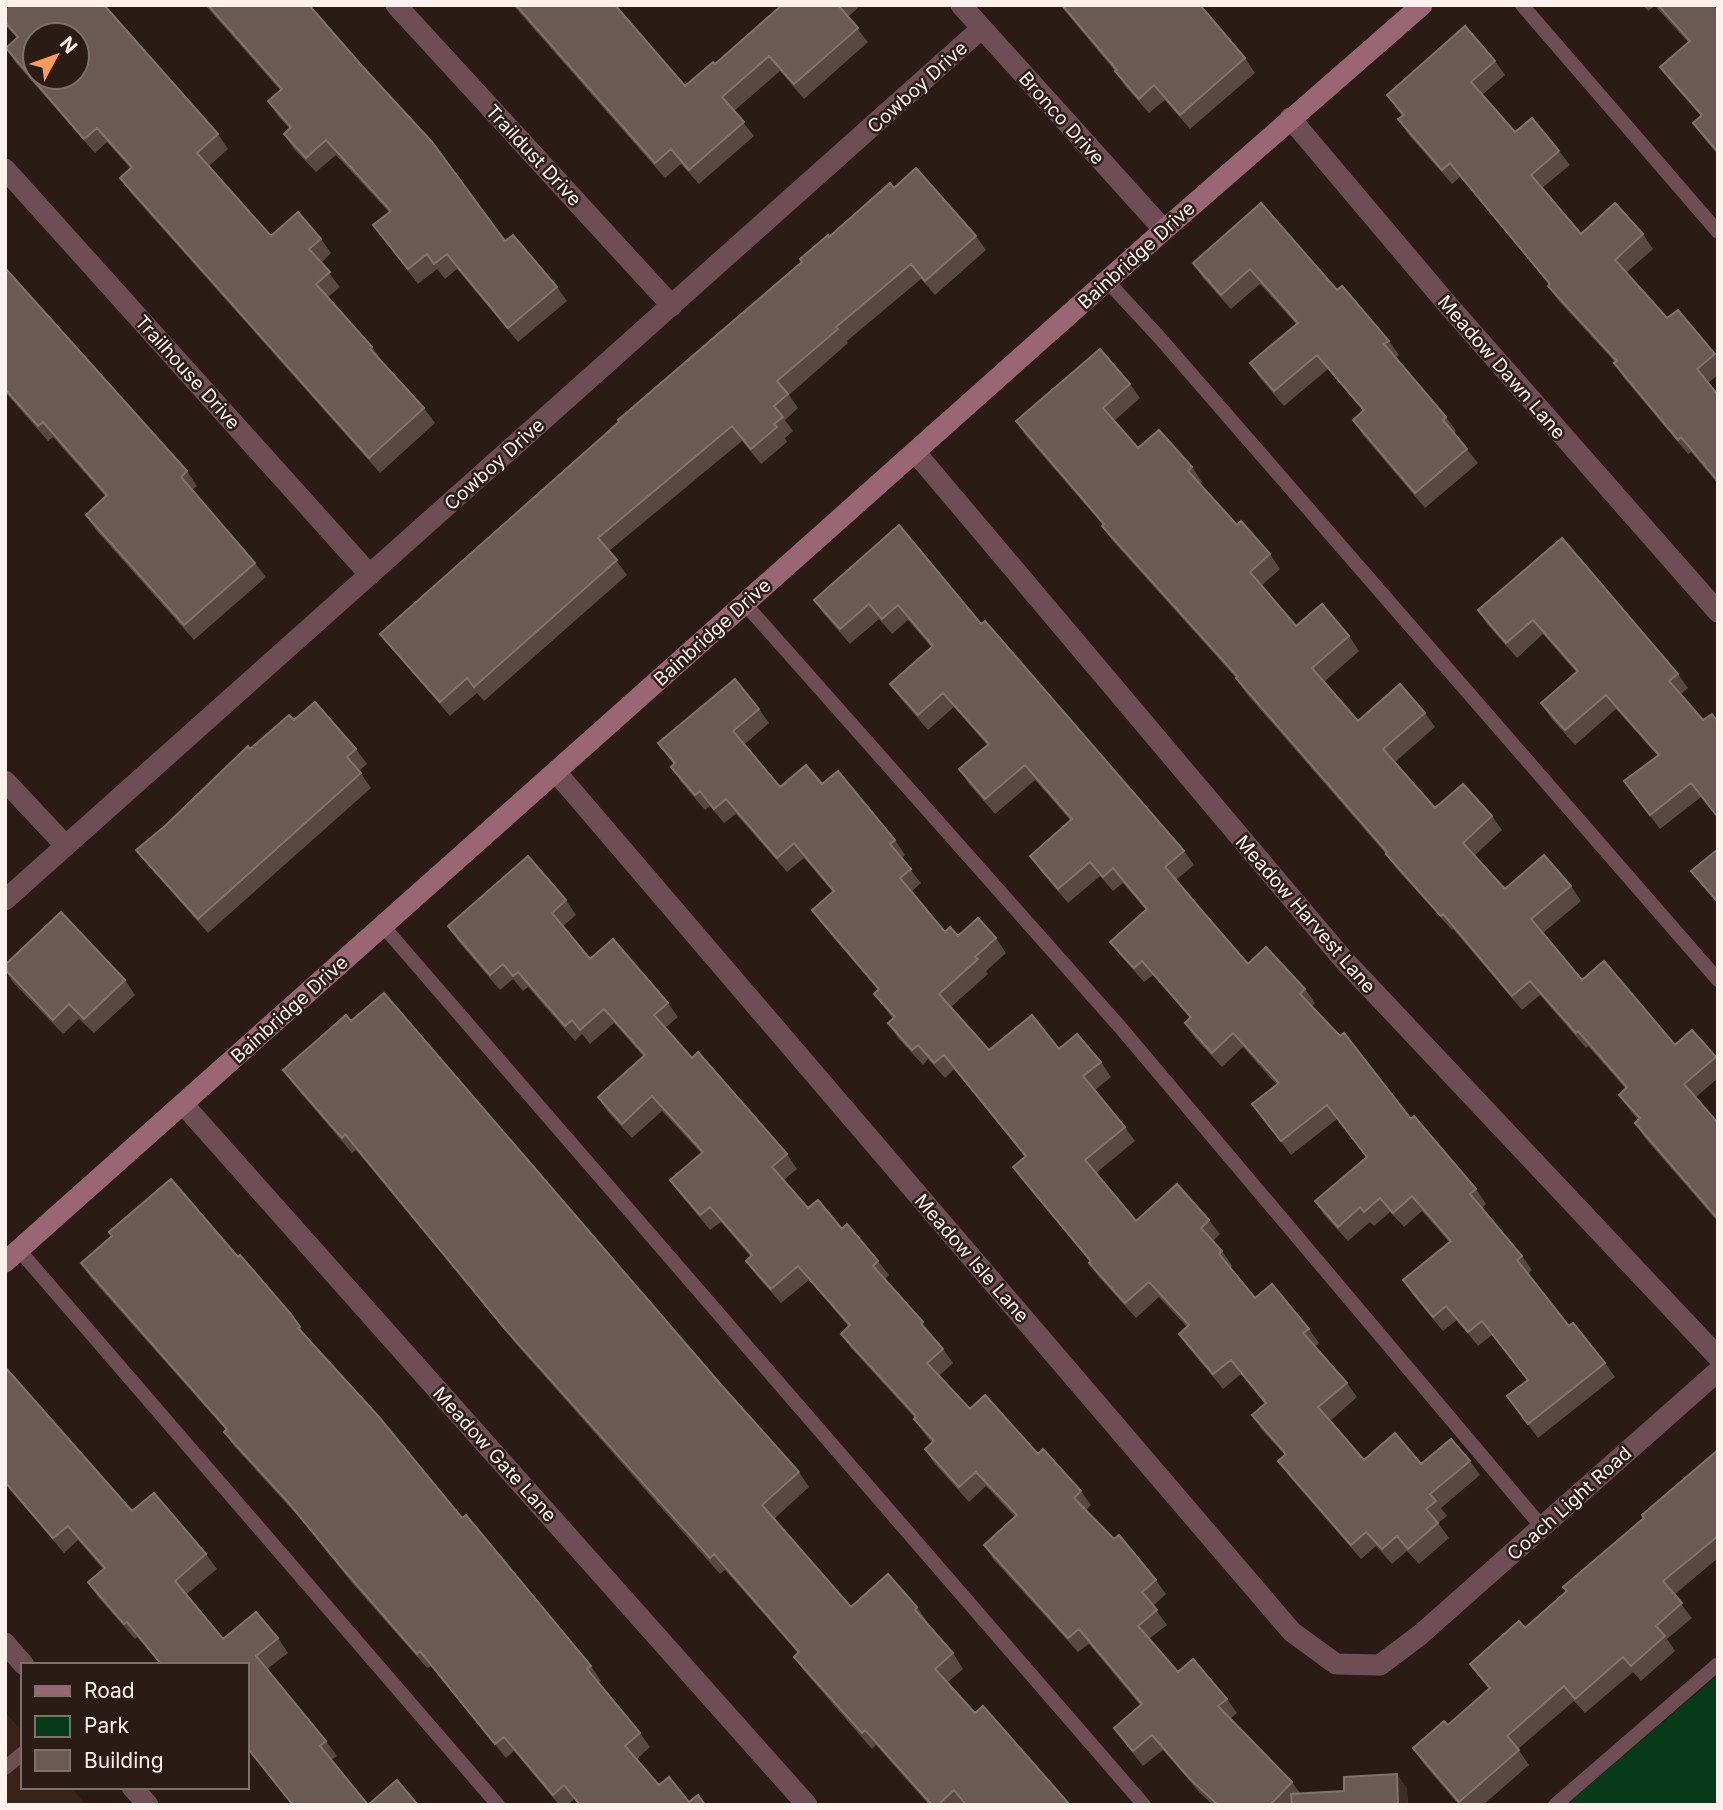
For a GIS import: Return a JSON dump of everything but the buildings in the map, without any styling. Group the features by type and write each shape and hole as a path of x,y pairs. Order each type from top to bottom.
{"street":[{"name":"Traildust Drive","path":"396,5 672,306"},
{"name":"Bronco Drive","path":"961,5 1164,230"},
{"name":"Bainbridge Drive","path":"12,1256 1290,118 1422,5"},
{"name":"Cowboy Drive","path":"5,900 982,28"},
{"name":"Meadow Dawn Lane","path":"1290,118 1448,305 1718,612"},
{"name":"Trailhouse Drive","path":"5,169 370,575"},
{"name":"Meadow Harvest Lane","path":"915,452 1343,960 1718,1357"},
{"name":"Meadow Isle Lane","path":"556,772 1292,1632 1336,1664 1380,1665 1420,1636"},
{"path":"5,781 66,846"},
{"name":"Meadow Gate Lane","path":"183,1104 807,1805"},
{"name":"Coach Light Road","path":"1420,1636 1718,1371"},
{"path":"5,1643 22,1663"},
{"path":"134,1789 148,1805"}],"lane":[{"path":"1522,5 1718,232"},
{"path":"1107,281 1718,980"},
{"path":"745,604 1128,1037 1542,1527"},
{"path":"383,926 1143,1805"},
{"path":"12,1256 498,1805"},
{"path":"1555,1805 1718,1664"},
{"path":"5,1768 21,1756"}],"shaded area":[{"path":"5,1712 21,1730 21,1789 73,1789 86,1805 5,1805"}],"green space":[{"path":"1718,1675 1718,1805 1566,1805"}]}
